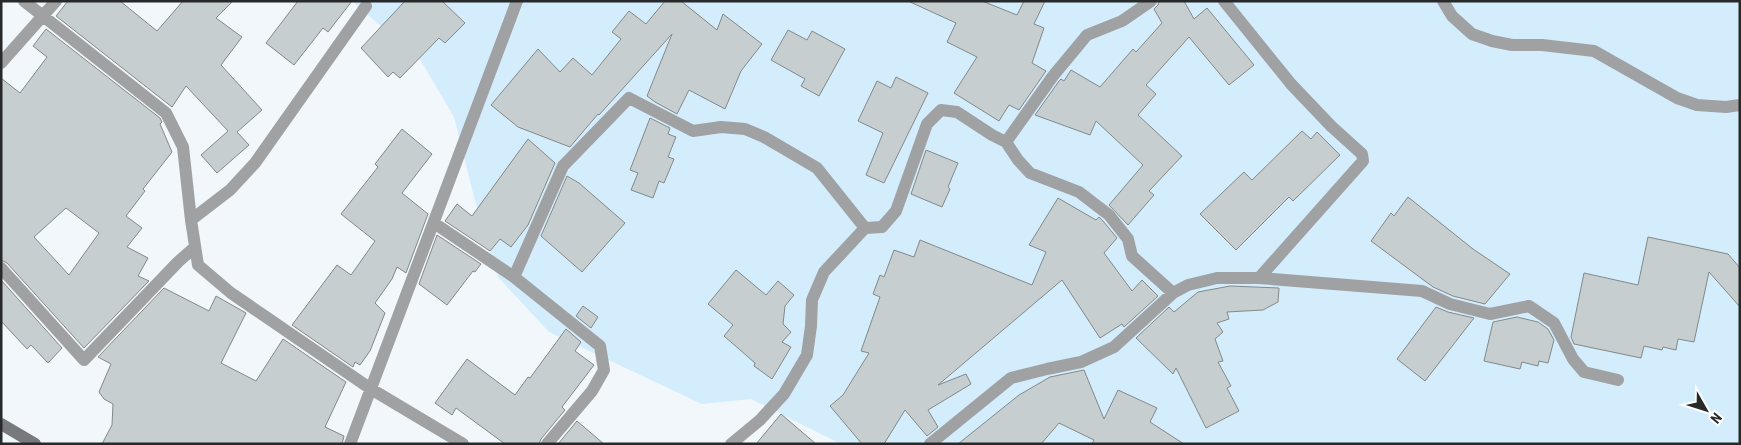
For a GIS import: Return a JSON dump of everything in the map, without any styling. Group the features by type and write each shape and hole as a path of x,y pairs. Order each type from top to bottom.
{"main road":[{"path":"1,424 35,444"}],"street":[{"path":"24,1 166,113 183,147 198,265 225,289 371,389 463,444"},
{"path":"1,63 56,1"},
{"path":"350,444 516,1"},
{"path":"1006,142 1053,76 1088,35 1122,21 1151,1"},
{"path":"1224,1 1291,84 1331,126 1362,154 1363,161 1259,278"},
{"path":"1443,1 1452,16 1472,34 1485,39 1512,45 1542,45 1594,51 1676,98 1697,105 1740,105"},
{"path":"191,220 230,190 254,163 366,6"},
{"path":"514,277 563,166 629,98 693,131 721,127 745,129 764,137 817,168 865,228"},
{"path":"731,444 760,420 784,394 807,355 812,300 824,272 865,228 882,227 896,211 927,124 941,110 957,112 1006,142 1018,160 1030,173 1079,192 1109,215 1128,239 1132,256 1173,294"},
{"path":"434,223 514,277 600,346 604,370 592,391 547,444"},
{"path":"1,268 84,360 178,262 196,247"},
{"path":"930,444 1011,378 1081,362 1114,346 1173,294 1188,285 1217,278 1259,278 1422,292 1450,304 1490,314 1529,306 1554,323 1573,359 1584,372 1618,380"}],"shaded area":[{"path":"352,1 1740,1 1740,444 841,444 751,399 702,404 549,332 498,277 474,197 454,117 421,61"}],"building":[{"path":"68,1 120,1 157,31 183,1 233,1 216,18 242,37 221,65 262,110 237,132 249,145 217,173 201,155 228,131 186,86 172,107 56,16"},
{"path":"298,1 352,1 328,32 323,28 294,65 266,43"},
{"path":"405,1 442,1 465,23 445,43 439,38 400,78 393,72 388,77 361,48"},
{"path":"665,1 681,1 717,30 723,14 762,44 741,71 725,109 689,90 677,114 647,96 672,34 570,147 518,127 491,105 538,49 560,72 573,58 592,75 621,39 612,32 629,11 646,24"},
{"path":"908,1 982,1 1017,15 1024,1 1045,1 1034,24 1044,28 1032,63 1046,71 1019,110 1009,105 999,121 954,93 977,57 947,42 956,23"},
{"path":"1159,1 1184,1 1194,19 1207,8 1254,65 1229,85 1189,37 1146,85 1156,94 1138,115 1182,156 1149,191 1154,195 1128,225 1109,205 1143,165 1096,121 1090,135 1035,115 1059,81 1061,79 1064,81 1071,70 1100,87 1133,49 1136,52 1162,23 1154,9"},
{"path":"46,29 160,118 162,122 160,124 172,152 143,189 145,191 126,216 142,228 127,247 148,258 138,276 149,281 84,348 7,263 1,260 1,78 20,93 47,57 33,46","holes":["66,208 99,233 69,275 34,237"]},
{"path":"788,30 807,40 812,31 845,49 819,96 801,86 805,79 771,60"},
{"path":"896,77 928,93 884,183 866,175 883,133 858,121 877,81 891,88"},
{"path":"650,118 670,128 668,134 676,137 668,157 674,159 664,183 659,181 653,198 631,190 638,173 630,170"},
{"path":"402,129 432,154 402,193 428,214 406,273 397,267 392,279 375,303 385,313 370,351 360,365 355,362 353,367 292,325 337,265 351,275 375,241 341,214 378,167 375,164"},
{"path":"1302,131 1311,139 1317,132 1340,155 1293,201 1289,197 1236,250 1200,214 1244,172 1252,180"},
{"path":"528,139 555,163 528,225 511,247 500,239 490,251 445,221 457,204 472,216"},
{"path":"926,150 958,163 942,207 911,194"},
{"path":"567,176 579,183 625,223 582,272 541,236"},
{"path":"1408,197 1473,249 1510,274 1485,304 1453,296 1433,287 1371,241 1391,213 1394,216"},
{"path":"1058,198 1096,220 1099,217 1117,238 1104,253 1132,291 1142,280 1158,296 1124,327 1122,324 1100,338 1062,280 938,385 966,374 971,384 928,410 938,427 927,436 905,410 884,444 862,444 830,406 843,395 869,353 861,351 880,297 873,294 880,275 884,277 894,250 914,257 920,240 1032,285 1046,252 1029,245"},
{"path":"437,235 481,264 475,272 473,271 447,305 419,284"},
{"path":"1648,237 1728,254 1740,268 1740,307 1709,272 1694,342 1678,339 1676,350 1663,347 1662,350 1644,346 1641,358 1574,344 1571,337 1584,273 1638,285"},
{"path":"736,270 766,295 778,281 794,295 785,306 783,324 791,332 782,342 791,347 772,379 754,366 755,363 724,336 733,325 708,304"},
{"path":"1,280 62,348 48,363 31,345 27,349 1,321"},
{"path":"1230,286 1279,288 1278,302 1263,310 1227,312 1229,319 1217,323 1223,332 1215,339 1223,361 1218,362 1231,386 1227,388 1239,411 1206,428 1176,368 1173,374 1136,338 1169,307 1174,312 1198,292"},
{"path":"164,288 209,311 216,296 246,313 221,363 256,381 283,339 346,382 325,427 344,436 342,444 102,444 112,425 113,404 104,399 99,392 111,364 98,357"},
{"path":"583,306 598,317 591,328 576,316"},
{"path":"1436,307 1474,318 1425,381 1397,359"},
{"path":"1517,317 1538,322 1548,329 1554,340 1548,363 1539,361 1538,366 1522,362 1520,369 1484,361 1493,322"},
{"path":"566,329 581,342 575,351 594,365 562,407 565,410 539,444 505,444 456,408 452,415 435,403 467,359 515,395"},
{"path":"1084,370 1104,419 1118,390 1157,408 1150,422 1184,444 1092,444 1094,440 1059,423 1041,444 958,444 1019,395 1050,377"},
{"path":"781,414 816,444 756,444"},
{"path":"577,421 604,444 558,444"}]}
